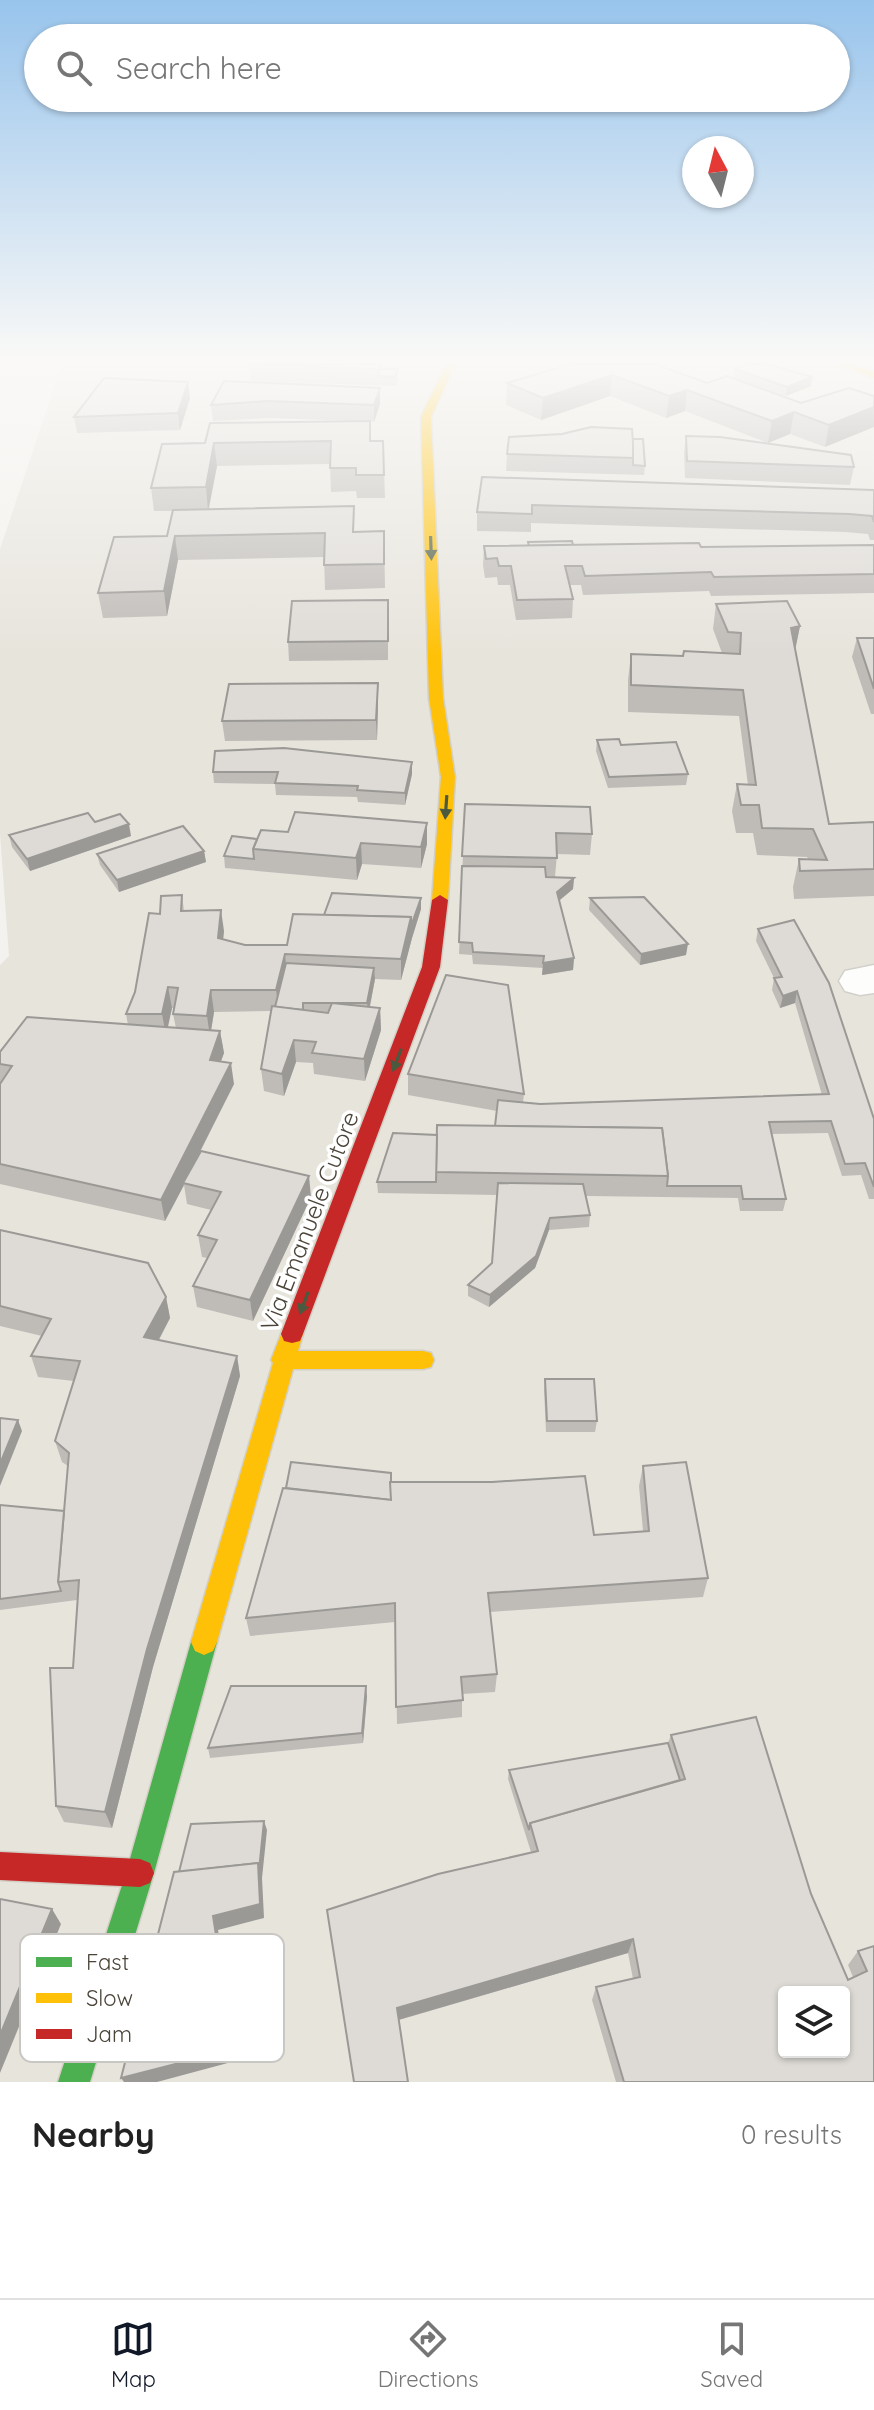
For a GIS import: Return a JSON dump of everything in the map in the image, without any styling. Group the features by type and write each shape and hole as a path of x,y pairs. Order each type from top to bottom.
{"street":[{"name":"Via Emanuele Cutore","path":"121,1934 282,1360 431,967 440,904 448,777 436,698 428,461"},
{"path":"282,1360 423,1360"},
{"path":"0,1866 140,1873"},
{"name":"Via Emanuele Cutore","path":"74,2082 80,2062"}],"shaded area":[{"path":"29,461 874,461 874,2082 0,2082 0,965 9,956 0,834 0,549"}],"building":[{"path":"158,461 211,461 206,487 151,488"},
{"path":"330,461 384,461 384,475 356,475 356,468 330,468"},
{"path":"633,461 645,461 645,466 633,465"},
{"path":"691,461 853,461 854,467"},
{"path":"482,477 874,490 874,522 872,516 849,514 532,505 532,514 477,512"},
{"path":"354,506 353,532 384,531 384,564 324,565 325,533 175,536 164,591 98,593 114,537 167,536 173,510"},
{"path":"572,541 573,545 529,546 528,542"},
{"path":"699,543 701,547 874,545 874,574 714,577 711,572 585,576 582,566 565,566 573,599 517,600 511,566 499,566 497,558 486,559 484,546"},
{"path":"388,600 388,641 288,642 292,601"},
{"path":"787,601 800,626 791,628 829,824 874,822 874,869 800,871 799,859 827,860 813,829 762,828 759,805 741,805 737,784 756,785 743,690 631,685 631,654 683,656 684,651 740,654 741,633 728,632 716,604"},
{"path":"857,638 874,638 874,689"},
{"path":"378,683 376,720 222,721 229,684"},
{"path":"619,739 621,745 676,742 688,774 609,777 597,740"},
{"path":"284,748 412,762 405,793 357,790 358,786 275,783 278,772 213,772 215,751"},
{"path":"465,804 590,807 592,834 556,833 557,858 462,856"},
{"path":"295,812 427,823 421,847 361,843 356,858 253,849 261,830 288,832"},
{"path":"88,813 95,822 120,814 129,824 27,859 9,835"},
{"path":"183,826 204,851 117,880 97,854"},
{"path":"232,836 257,839 253,849 254,859 224,856"},
{"path":"462,866 545,867 546,877 574,878 557,892 574,958 543,963 544,956 473,952 472,943 459,942"},
{"path":"332,893 421,898 411,926 411,917 324,915"},
{"path":"182,895 181,911 221,910 218,938 245,945 287,945 293,914 411,917 401,959 285,954 276,990 211,990 207,1016 173,1014 178,988 168,987 162,1014 126,1014 135,992 149,913 160,914 161,896"},
{"path":"644,897 688,944 641,954 590,898"},
{"path":"794,920 829,983 874,1119 874,1187 865,1163 845,1164 831,1121 769,1122 786,1199 743,1199 741,1186 667,1186 662,1128 495,1126 498,1100 540,1104 829,1094 797,991 783,996 774,978 782,977 758,929"},
{"path":"286,963 374,968 367,1003 303,1003 303,1010 275,1007"},
{"path":"446,975 508,985 524,1094 408,1074"},
{"path":"332,1003 380,1008 364,1059 312,1053 316,1042 294,1040 282,1074 261,1069 272,1006 328,1013"},
{"path":"27,1017 220,1031 210,1060 231,1063 161,1200 0,1164 0,1084 12,1066 0,1064 0,1052"},
{"path":"437,1125 662,1128 668,1176 436,1172"},
{"path":"393,1133 437,1135 436,1182 377,1182"},
{"path":"201,1151 309,1176 250,1300 193,1286 217,1240 198,1235 221,1192 183,1183"},
{"path":"498,1183 583,1184 590,1215 550,1218 536,1256 490,1295 468,1285 492,1263"},
{"path":"0,1230 148,1263 166,1297 144,1337 237,1356 147,1649 105,1812 56,1806 50,1668 73,1668 79,1580 58,1582 69,1453 55,1441 80,1361 31,1356 51,1319 0,1306"},
{"path":"545,1379 594,1379 597,1421 547,1421"},
{"path":"0,1418 18,1420 0,1464"},
{"path":"291,1462 391,1473 391,1500 286,1488"},
{"path":"686,1462 708,1578 488,1593 497,1674 461,1677 463,1700 396,1707 395,1603 246,1618 283,1488 391,1500 390,1482 492,1482 585,1476 594,1535 649,1531 643,1466"},
{"path":"0,1505 64,1511 58,1582 61,1591 0,1599"},
{"path":"231,1686 366,1686 362,1733 208,1748"},
{"path":"756,1717 811,1894 848,1980 867,1971 858,1951 874,1946 874,2082 624,2082 596,1987 640,1977 633,1939 397,2008 408,2082 354,2082 327,1910 438,1874 538,1851 530,1823 685,1779 671,1735"},
{"path":"668,1743 680,1780 530,1823 529,1830 509,1770"},
{"path":"264,1821 259,1870 258,1863 179,1872 191,1824"},
{"path":"258,1863 260,1904 213,1916 216,1934 158,1934 174,1872"},
{"path":"0,1899 52,1909 42,1934 20,1934 20,1987 0,2035"},
{"path":"125,2062 183,2062 121,2078"}],"traffic: fast":[{"path":"121,1934 204,1642"},
{"path":"74,2082 80,2062"}],"traffic: slow":[{"path":"428,461 436,698 448,777 440,900"},
{"path":"204,1642 292,1334"},
{"path":"282,1360 423,1360"}],"traffic: jam":[{"path":"292,1334 431,967 440,900"},
{"path":"0,1866 140,1873"}]}
